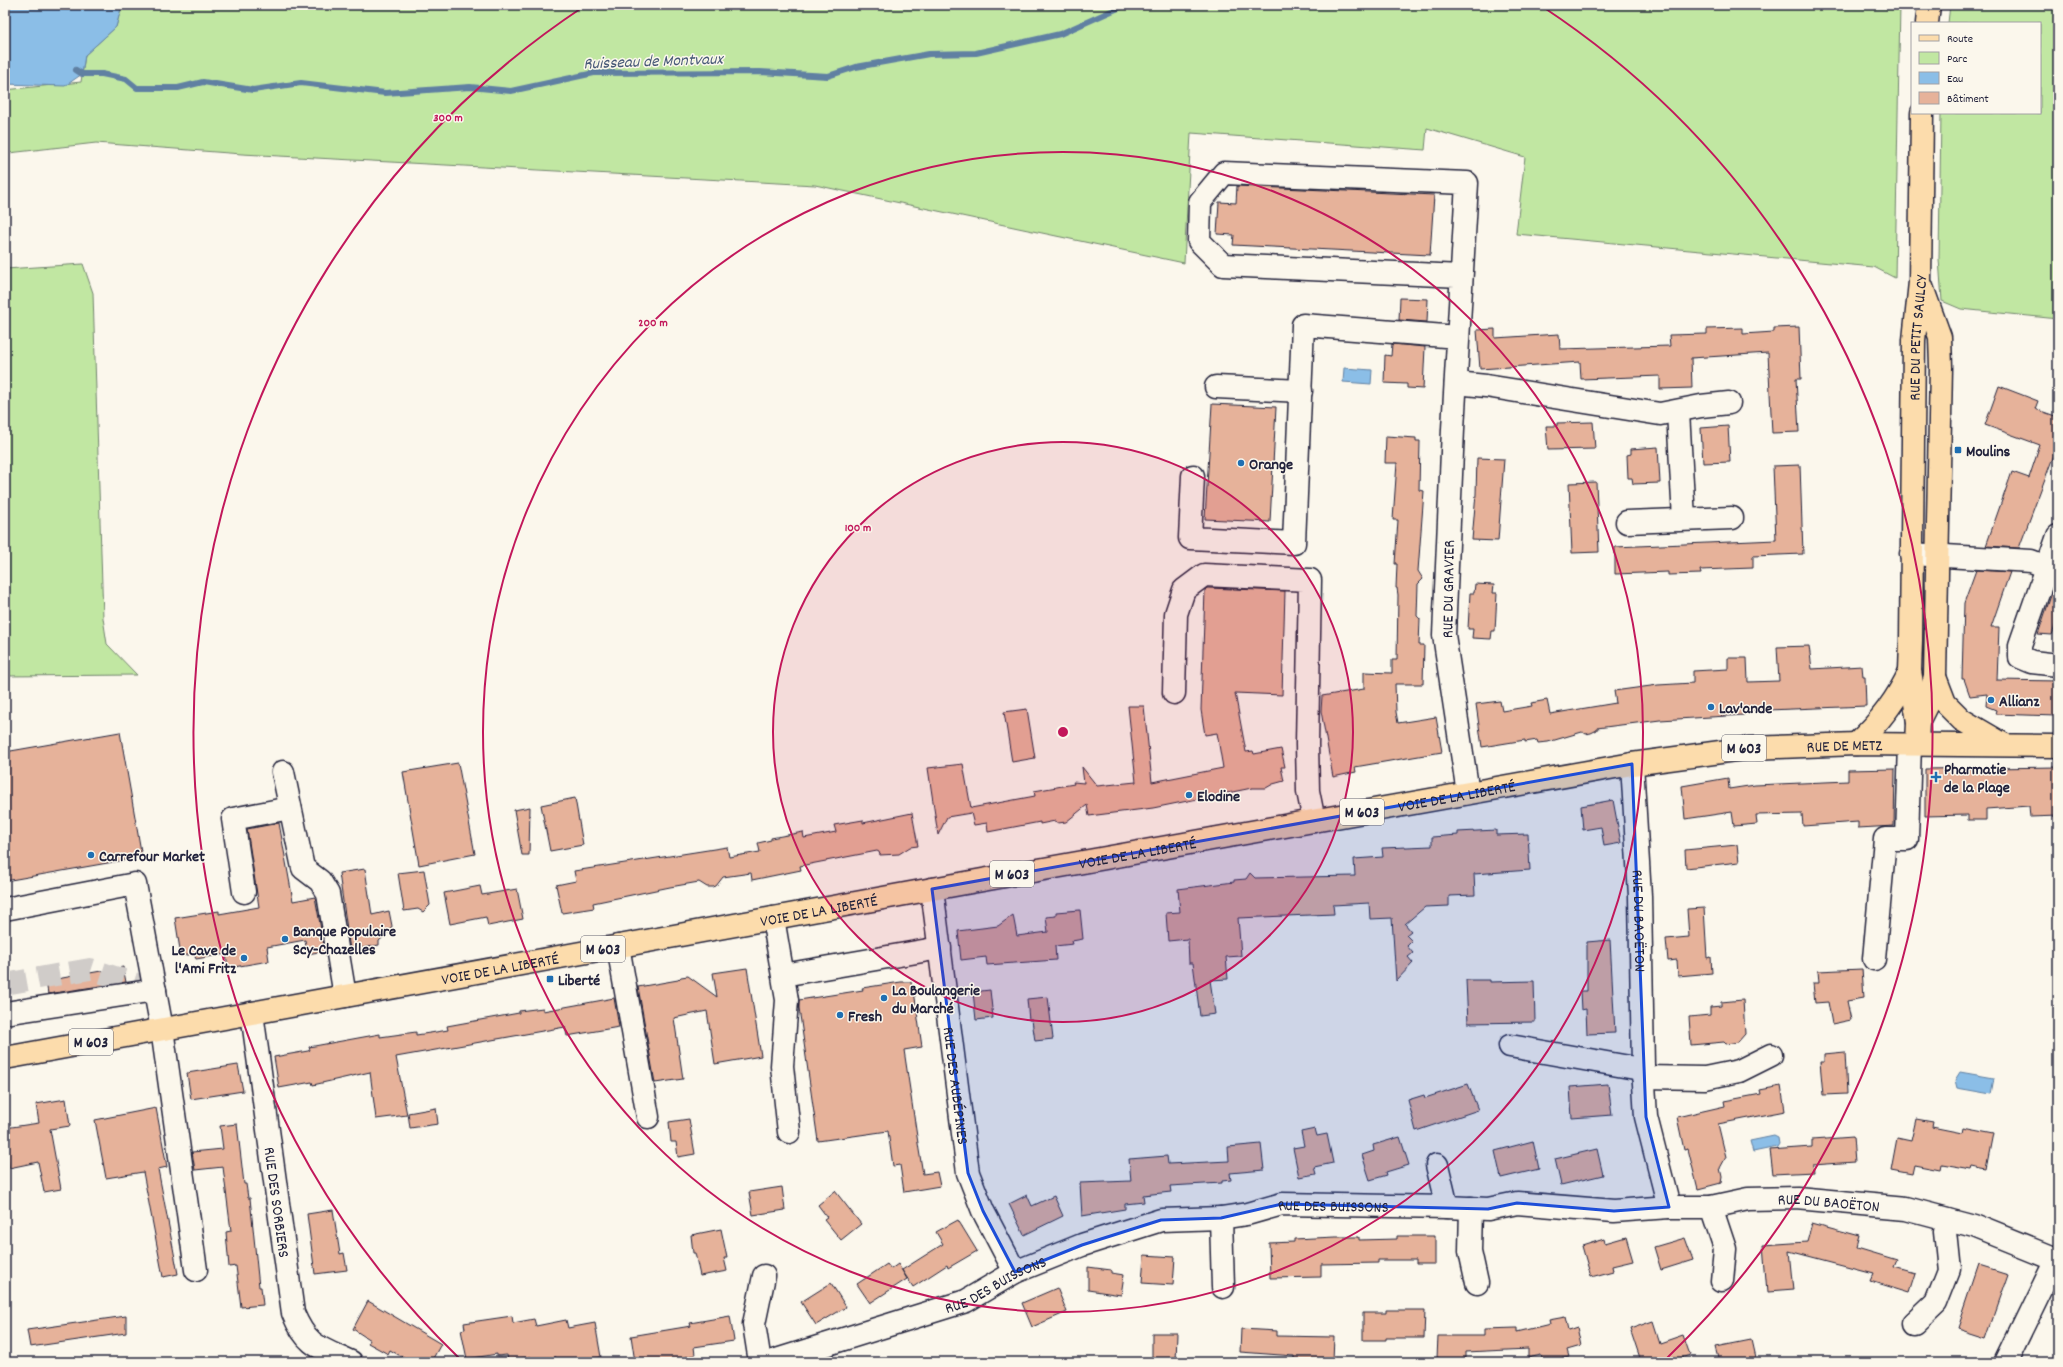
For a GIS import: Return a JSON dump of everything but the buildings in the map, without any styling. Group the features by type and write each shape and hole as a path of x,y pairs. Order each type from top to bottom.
{"main road":[{"path":"1927,22 1929,5"},
{"path":"1920,282 1922,114"},
{"name":"RUE DU PETIT SAULCY","path":"1918,722 1910,671 1914,340 1920,282"},
{"name":"RUE DU PETIT SAULCY","path":"1913,744 1918,722 1929,700 1935,677 1939,556 1940,337 1920,282"},
{"name":"RUE DU PETIT SAULCY","path":"1856,744 1875,726 1893,705 1910,671"},
{"name":"RUE DU PETIT SAULCY","path":"1935,677 1945,702 1962,720 2004,745"},
{"name":"RUE DE METZ","path":"1632,764 1750,748 1856,744 2058,746"},
{"name":"VOIE DE LA LIBERTÉ","path":"5,1058 932,889 1632,764"}],"street":[{"name":"RUE DU GRAVIER","path":"1461,276 1223,265 1198,241 1200,202 1224,174 1467,183 1461,276 1444,634 1468,793"},
{"path":"1193,476 1190,538 1294,543 1304,325 1458,337"},
{"path":"1456,383 1486,386 1660,414 1678,412 1701,406 1729,403"},
{"path":"1216,387 1301,391"},
{"path":"1678,412 1684,519"},
{"path":"1627,522 1732,518"},
{"path":"2058,536 2020,645 2020,657 2032,662 2058,665"},
{"path":"1911,554 2031,561 2047,567"},
{"path":"1174,693 1176,614 1184,590 1204,575 1310,580 1307,744 1308,791 1314,821"},
{"path":"1874,959 1885,839 1907,840 1913,744"},
{"name":"RUE DU BAOËTON","path":"1632,764 1640,896 1643,1072 1646,1117 1670,1207 1711,1207 1748,1199 1797,1198 1906,1208 1974,1226 2057,1259"},
{"path":"283,772 303,868 320,880 328,894 345,996"},
{"path":"244,892 233,819 290,808"},
{"path":"5,908 135,884 162,1029 196,1270"},
{"name":"RUE DES AUBÉPINES","path":"932,889 968,1173 983,1211 1016,1272"},
{"path":"773,918 787,1000 782,1066 789,1132"},
{"path":"618,946 648,1117"},
{"path":"783,975 940,948"},
{"path":"5,1013 155,990"},
{"name":"RUE DES SORBIERS","path":"252,1013 293,1313 299,1328 312,1344 351,1362"},
{"path":"1510,1046 1635,1068 1643,1072 1705,1078 1739,1071 1771,1055"},
{"path":"1436,1165 1447,1207"},
{"name":"RUE DES BUISSONS","path":"770,1362 966,1300 1016,1272 1082,1245 1161,1220 1221,1218 1247,1214 1282,1204 1488,1209 1517,1202 1614,1212 1670,1207"},
{"path":"1711,1207 1724,1249 1722,1281"},
{"path":"1471,1208 1470,1251 1477,1283"},
{"path":"1221,1218 1223,1287"},
{"path":"1914,1324 1936,1303 1949,1270 1945,1231 1947,1219"},
{"path":"2006,1362 2057,1259"},
{"path":"760,1362 754,1324 764,1276"}],"highlighted area":[{"path":"1632,764 1646,1117 1669,1207 1614,1211 1517,1203 1488,1209 1282,1204 1221,1218 1161,1220 1082,1245 1015,1272 983,1211 968,1173 932,889"}],"green space":[{"path":"122,5 1900,5 1895,278 1874,267 1516,234 1525,157 1427,128 1425,150 1191,133 1184,263 815,185 242,154 96,143 9,153 5,156 5,90 81,82 85,55 116,27"},
{"path":"1950,5 2058,5 2058,319 1961,309 1942,301 1939,259 1941,114 2041,114 2041,22 1948,22"},
{"path":"83,264 93,293 103,618 107,644 137,675 5,676 5,269"}],"water":[{"path":"5,5 122,5 116,27 85,55 82,74 65,86 5,84"},
{"path":"1344,368 1372,370 1371,384 1343,382"},
{"path":"1960,1072 1994,1078 1991,1094 1957,1088 1955,1080"},
{"path":"1774,1136 1778,1138 1779,1144 1777,1147 1753,1152 1750,1141"}],"waterway":[{"name":"Ruisseau de Montvaux","path":"76,70 82,74 102,74 126,79 137,88 178,88 203,82 253,90 301,83 385,93 470,87 511,91 594,73 760,72 828,76 856,67 929,54 976,53 1060,34 1125,5"}],"tunnel":[{"path":"5,984 90,969 155,990"}],"place":[{"name":"Moulins","path":"1958,450"},
{"name":"Orange","path":"1241,463"},
{"name":"Allianz","path":"1991,700"},
{"name":"Lav'ande","path":"1711,707"},
{"name":"Pharmatie de la Plage","path":"1936,777"},
{"name":"Elodine","path":"1189,795"},
{"name":"Carrefour Market","path":"91,855"},
{"name":"Banque Populaire Scy-Chazelles","path":"285,939"},
{"name":"Le Cave de l'Ami Fritz","path":"244,958"},
{"name":"Liberté","path":"550,979"},
{"name":"La Boulangerie du Marché","path":"884,998"},
{"name":"Fresh","path":"840,1015"}]}
